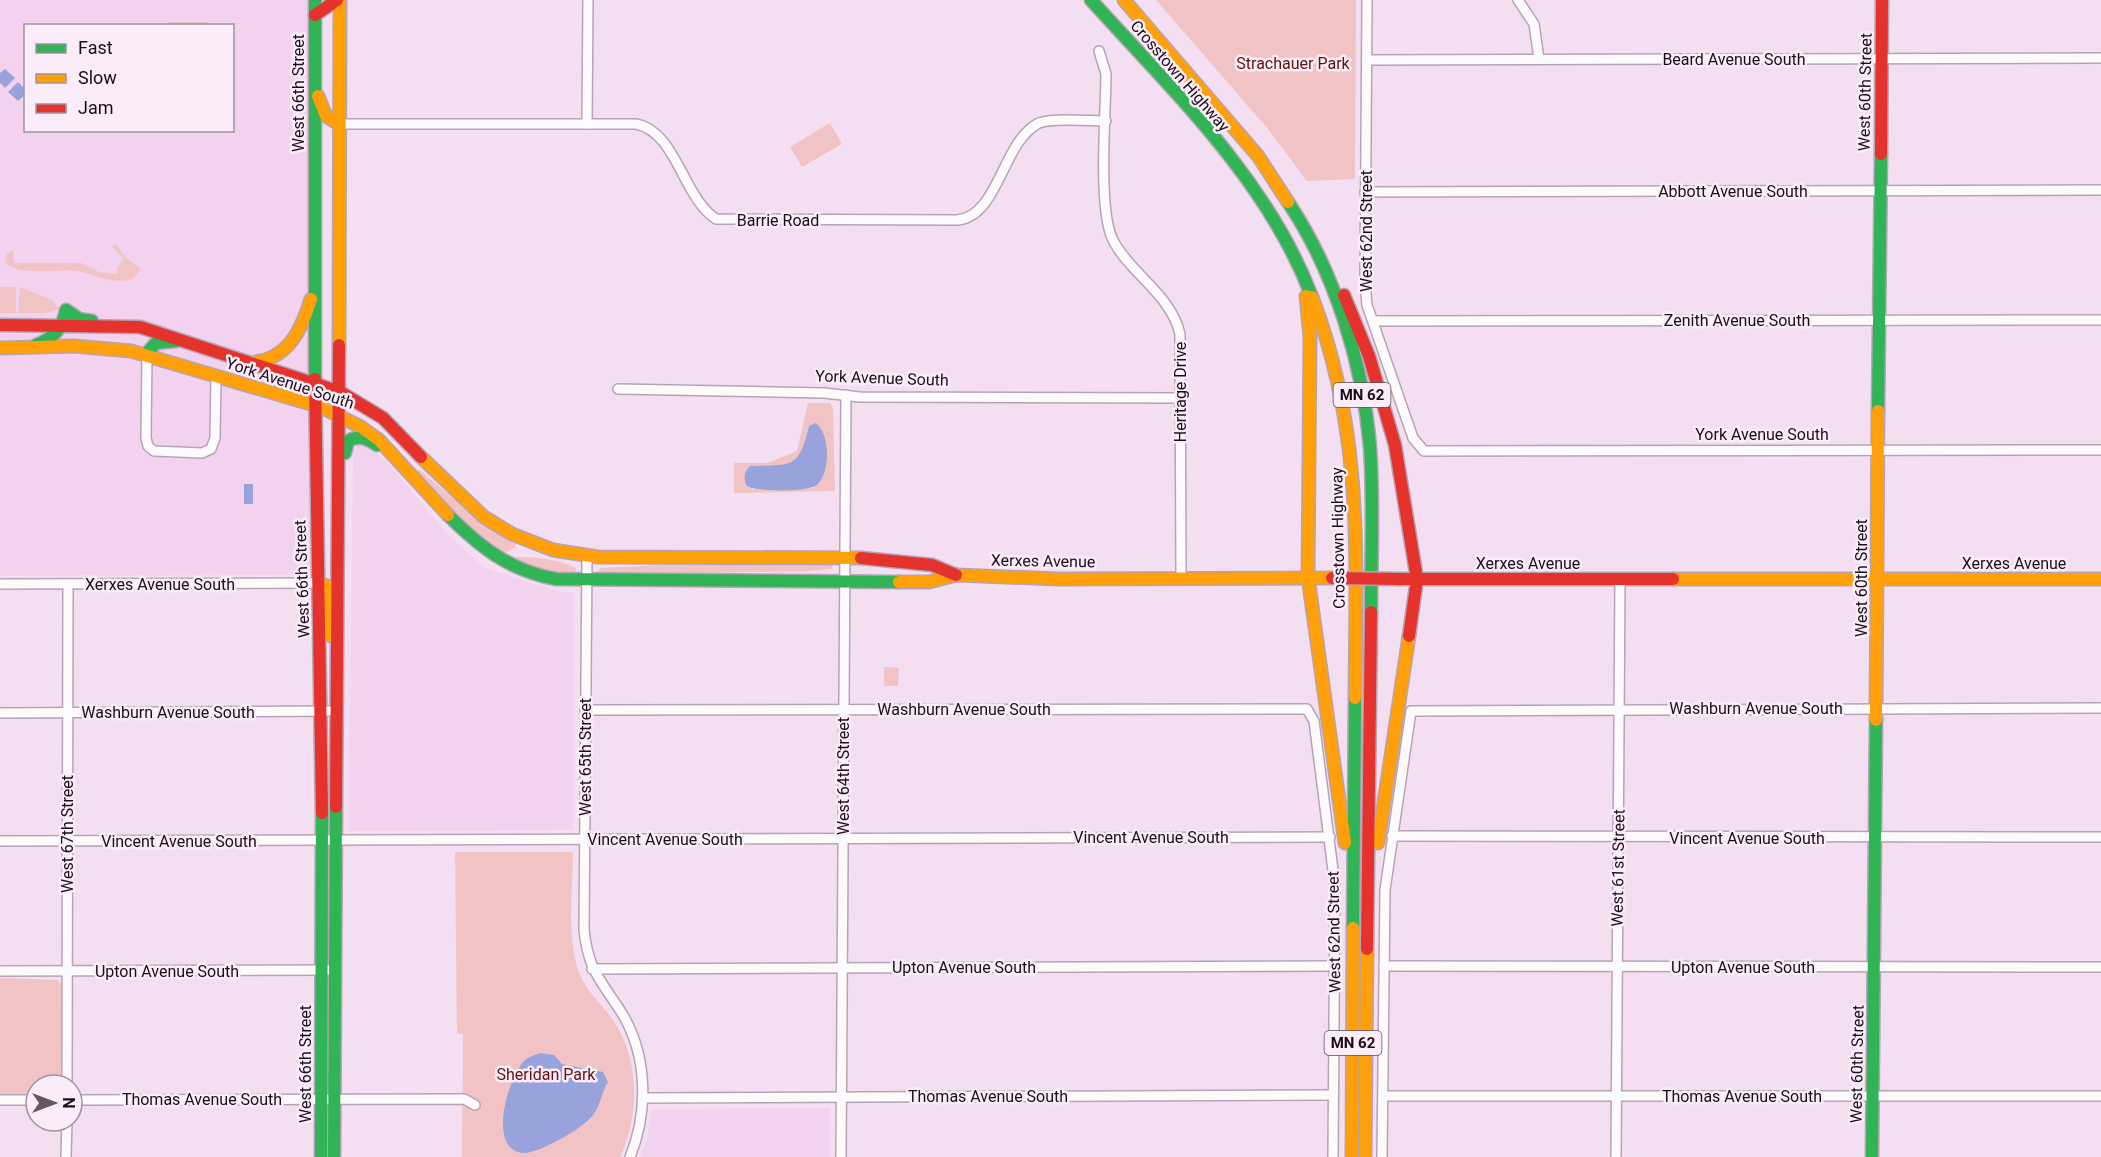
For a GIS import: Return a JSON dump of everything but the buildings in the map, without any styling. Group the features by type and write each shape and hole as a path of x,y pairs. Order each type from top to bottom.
{"main road":[{"name":"West 66th Street","path":"315,0 316,406 322,840 328,970"},
{"name":"West 66th Street","path":"321,1157 327,1099 328,970 335,840 338,657 340,392 338,0"},
{"path":"315,15 338,0"},
{"name":"Crosstown Highway","path":"1091,0 1245,177 1274,219 1304,277 1336,366 1349,424 1354,466 1356,576 1352,1157"},
{"name":"Crosstown Highway","path":"1124,0 1258,156 1303,224 1329,283 1350,344 1365,412 1370,448 1371,576 1365,1157"},
{"name":"West 60th Street","path":"1872,1157 1882,0"},
{"path":"315,83 322,110 331,121 339,124"},
{"path":"1303,224 1340,286 1369,356 1385,404 1395,445 1417,579 1382,810 1367,931"},
{"path":"1304,277 1310,338 1308,577 1343,823 1354,929"},
{"path":"254,362 273,359 295,339 304,324 315,283"},
{"path":"28,347 46,342 62,326 66,310 79,319 126,326"},
{"name":"York Avenue South","path":"0,325 126,326 186,341 340,392 383,418 452,489 484,517 512,534 553,550 587,556"},
{"path":"147,353 156,343 186,341"},
{"name":"York Avenue South","path":"0,348 104,348 147,353 216,377 340,414 360,424 484,549 506,564 544,578 587,581"},
{"path":"340,508 348,441 358,437 369,439 400,463"},
{"name":"Xerxes Avenue","path":"587,556 845,557 932,565 956,575"},
{"name":"Xerxes Avenue","path":"587,581 929,582 956,575 1059,579 1308,577 2101,579"},
{"path":"319,582 327,586 329,590 331,638 338,657"},
{"name":"West 66th Street","path":"327,1099 334,1157"}],"street":[{"path":"587,124 588,0"},
{"name":"West 62nd Street","path":"1367,0 1365,192 1367,305 1413,438 1424,451"},
{"path":"1518,0 1534,24 1539,59"},
{"name":"Heritage Drive","path":"1099,51 1106,74 1105,210 1107,225 1120,253 1164,301 1177,322 1181,346 1180,578"},
{"name":"Beard Avenue South","path":"1367,60 2101,58"},
{"name":"Barrie Road","path":"339,124 636,124 654,130 701,206 716,219 965,220 979,212 1022,137 1038,123 1106,121"},
{"name":"Abbott Avenue South","path":"1365,192 2101,190"},
{"name":"Zenith Avenue South","path":"1373,321 2101,320"},
{"path":"147,353 146,438 148,446 154,451 202,453 211,449 215,438 216,377"},
{"name":"York Avenue South","path":"618,389 846,395 1181,398"},
{"name":"West 64th Street","path":"841,1157 846,395"},
{"name":"York Avenue South","path":"1424,451 2101,450"},
{"name":"West 65th Street","path":"587,556 584,929 586,950 592,969 623,1016 633,1037 641,1067 643,1098 638,1136 630,1157"},
{"name":"West 61st Street","path":"1616,1157 1620,579"},
{"name":"Xerxes Avenue South","path":"0,584 319,582"},
{"name":"West 67th Street","path":"67,1073 68,584"},
{"name":"Washburn Avenue South","path":"1392,836 1411,711 1619,708 2101,708"},
{"name":"Washburn Avenue South","path":"585,710 1307,710"},
{"name":"West 62nd Street","path":"1307,710 1314,721 1335,886 1333,1157"},
{"name":"Washburn Avenue South","path":"0,712 336,711"},
{"path":"1382,1157 1385,890 1392,836"},
{"name":"Vincent Avenue South","path":"1392,836 2101,837"},
{"name":"Vincent Avenue South","path":"0,842 1330,837"},
{"name":"Upton Avenue South","path":"592,969 1335,966"},
{"name":"Upton Avenue South","path":"1384,966 2101,967"},
{"name":"Upton Avenue South","path":"0,971 328,970"},
{"name":"Thomas Avenue South","path":"643,1098 1334,1095"},
{"name":"Thomas Avenue South","path":"1383,1096 2101,1096"},
{"name":"Thomas Avenue South","path":"84,1100 464,1099 475,1105"},
{"path":"0,1100 24,1100"},
{"path":"66,1157 67,1133"}],"shaded area":[{"path":"0,0 308,0 310,575 0,576"},
{"path":"359,444 368,444 397,473 447,534 485,568 553,590 574,593 573,830 349,831 353,451"},
{"path":"830,1108 829,1157 641,1157 647,1140 652,1109"}],"green space":[{"name":"Strachauer Park","path":"1156,0 1356,0 1355,179 1307,181 1268,129"},
{"path":"169,22 207,22 210,24 168,24"},
{"path":"830,123 842,144 802,167 790,147"},
{"path":"115,243 126,258 141,269 133,279 118,281 69,270 27,271 10,266 5,261 7,254 13,250 14,263 81,263 99,272 117,274 117,268 124,259 112,247"},
{"path":"0,287 14,287 16,290 16,313 0,313"},
{"path":"20,287 52,300 59,309 46,313 18,313"},
{"path":"808,403 830,403 833,409 835,491 734,493 734,463 767,463 797,451","holes":["809,426 813,488 752,489 750,466 792,462 801,451"]},
{"path":"419,469 476,518 516,542 515,547 502,555 474,534 416,472"},
{"path":"516,557 562,562 576,568 575,573 560,575 543,572 511,561"},
{"path":"742,561 832,564 832,569 598,575 596,573 601,568"},
{"path":"884,667 899,668 898,686 884,686"},
{"name":"Sheridan Park","path":"455,852 573,852 571,928 575,958 586,986 622,1035 632,1069 634,1105 627,1141 620,1157 462,1157 463,1034 457,1033"},
{"path":"0,978 58,980 61,985 61,1073 24,1073 24,1094 0,1094"}],"water":[{"path":"5,69 15,78 5,88 0,83 0,73"},
{"path":"18,82 24,88 24,96 18,101 8,92"},
{"path":"816,423 824,436 827,453 825,471 817,485 804,489 783,490 747,486 745,476 750,466 792,462 801,451 809,426"},
{"path":"244,484 253,484 253,504 244,504"},
{"path":"540,1053 554,1055 562,1064 603,1072 608,1082 596,1111 585,1123 552,1144 524,1153 512,1149 506,1140 503,1127 504,1113 507,1097 518,1070 526,1060"}],"traffic: fast":[{"path":"315,0 315,379"},
{"path":"1091,0 1185,103 1244,176 1270,214 1293,254 1312,297"},
{"path":"1878,411 1881,154"},
{"path":"1288,202 1305,229 1333,288 1361,384 1371,468 1371,612"},
{"path":"36,345 47,340 56,332 66,310 79,319 92,321"},
{"path":"147,353 156,343 176,341"},
{"path":"345,453 348,441 356,438 366,439 377,445"},
{"path":"448,515 484,547 510,564 556,579 899,582"},
{"path":"1353,928 1355,698"},
{"path":"1872,1157 1876,720"},
{"path":"334,1157 336,807"},
{"path":"321,1157 322,813"}],"traffic: slow":[{"path":"339,345 340,0"},
{"path":"1124,0 1258,156 1288,202"},
{"path":"318,96 326,116 339,124"},
{"path":"1306,296 1310,338 1308,577 1345,843"},
{"path":"1312,297 1329,347 1341,397 1349,446 1356,545 1355,698"},
{"path":"256,362 267,359 286,348 298,331 311,299"},
{"path":"0,348 74,346 131,351 321,407 361,427 379,440 448,515"},
{"path":"1876,720 1878,411"},
{"path":"421,457 484,517 512,534 553,550 598,557 861,558"},
{"path":"899,582 929,582 956,575 1059,579 1332,578"},
{"path":"1673,579 2101,579"},
{"path":"319,583 327,586 329,590 331,636"},
{"path":"1378,843 1409,636"},
{"path":"1352,1157 1353,928"},
{"path":"1365,1157 1367,949"}],"traffic: jam":[{"path":"315,15 337,0"},
{"path":"1881,154 1882,0"},
{"path":"1344,295 1369,356 1395,445 1417,579 1409,636"},
{"path":"0,325 140,327 340,392 383,418 421,457"},
{"path":"336,807 339,345"},
{"path":"315,379 322,813"},
{"path":"861,558 932,565 956,575"},
{"path":"1332,578 1400,579"},
{"path":"1400,579 1673,579"},
{"path":"1367,949 1371,612"}]}
